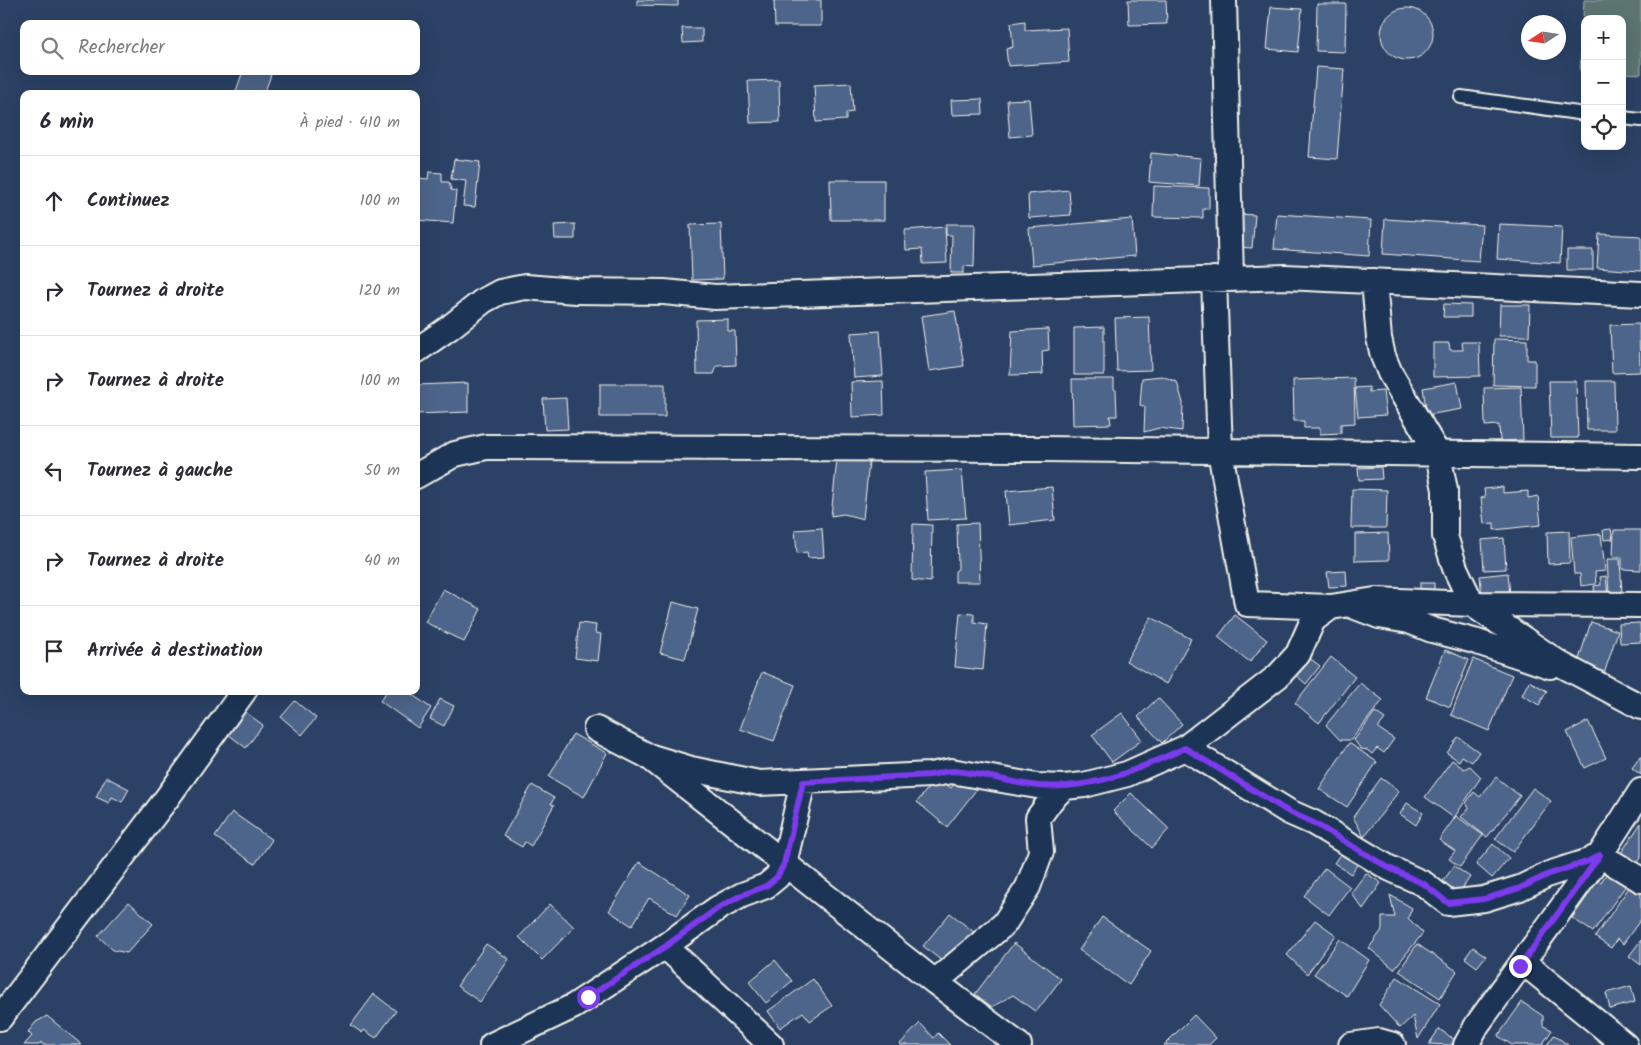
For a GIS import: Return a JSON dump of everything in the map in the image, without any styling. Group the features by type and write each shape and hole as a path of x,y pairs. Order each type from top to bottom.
{"street":[{"path":"1224,0 1220,451 1247,604 1340,606 1375,600 1472,604 1641,605"},
{"path":"420,348 483,301 500,292 525,287 576,291 664,292 715,297 1285,277 1641,294"},
{"path":"1374,281 1379,338 1383,356 1390,373 1438,454 1445,490 1446,536 1455,568 1472,604 1560,664 1641,707"},
{"path":"420,474 456,454 486,447 1220,451 1641,456"},
{"path":"648,756 691,769 759,783 930,775 951,771 1037,786 1064,787 1084,785 1127,774 1185,748 1278,676 1298,654 1313,620 1340,606 1409,621 1432,630 1474,641 1582,676"},
{"path":"0,1018 167,798 241,695"},
{"path":"596,728 648,756 1013,1043"},
{"path":"1185,748 1289,812 1314,823 1389,868 1424,884 1448,903 1484,899 1520,888 1549,874 1589,861 1600,855"},
{"path":"492,1045 574,1006 666,946 718,908 742,895 766,886 777,877 784,864 803,782"},
{"path":"935,982 1004,924 1028,887 1041,852 1038,818 1051,800 1064,787"},
{"path":"1490,1045 1472,1035 1600,855 1641,791"},
{"path":"1600,855 1641,880"},
{"path":"666,946 771,1045"},
{"path":"1523,962 1625,1045"},
{"path":"1334,1045 1337,1042 1350,1045 1379,1041 1392,1045"}],"lane":[{"path":"1461,97 1581,113"},
{"path":"1626,118 1641,120"}],"green space":[{"path":"1584,0 1641,0 1641,74 1626,73 1626,15 1583,15"}],"building":[{"path":"637,0 678,0 678,6 637,5"},
{"path":"774,0 821,0 821,26 775,26"},
{"path":"1128,0 1166,0 1167,24 1129,25"},
{"path":"1317,4 1346,4 1345,52 1316,51"},
{"path":"1271,7 1302,9 1298,52 1267,49"},
{"path":"1402,8 1412,8 1426,15 1433,29 1433,39 1426,53 1412,60 1402,60 1392,56 1385,49 1381,39 1381,29 1385,19 1392,12"},
{"path":"1025,21 1025,30 1067,28 1069,62 1008,66 1006,49 1013,47 1011,23"},
{"path":"682,28 702,28 702,42 683,43"},
{"path":"1316,67 1344,69 1337,159 1309,157"},
{"path":"242,75 271,75 265,90 236,90"},
{"path":"779,80 780,122 750,123 748,81"},
{"path":"851,83 853,112 846,113 846,120 816,122 814,85"},
{"path":"982,99 983,114 952,115 951,100"},
{"path":"1029,99 1032,135 1010,137 1007,100"},
{"path":"1151,153 1201,158 1199,186 1149,182"},
{"path":"454,159 480,162 475,207 463,206 466,181 451,179"},
{"path":"429,172 442,173 442,182 449,182 451,190 456,191 453,223 420,220 420,178 428,179"},
{"path":"830,180 884,180 884,220 831,220"},
{"path":"1154,186 1209,188 1209,209 1203,209 1203,218 1153,217"},
{"path":"1069,190 1071,215 1029,218 1028,194"},
{"path":"1238,214 1255,215 1252,248 1235,247"},
{"path":"1277,214 1371,220 1369,256 1274,249"},
{"path":"1132,219 1135,256 1032,265 1029,228"},
{"path":"1385,219 1482,225 1479,261 1383,254"},
{"path":"575,224 575,239 555,239 554,225"},
{"path":"721,224 723,279 692,280 690,225"},
{"path":"946,224 975,224 974,267 964,266 964,273 951,273 952,235 946,235"},
{"path":"1499,224 1562,227 1560,263 1497,259"},
{"path":"945,227 947,263 923,264 922,249 906,250 905,230"},
{"path":"1599,234 1641,236 1641,271 1597,268"},
{"path":"1567,250 1593,250 1593,270 1567,270"},
{"path":"1444,304 1471,305 1471,317 1443,317"},
{"path":"1500,305 1530,305 1529,336 1499,336"},
{"path":"955,311 964,366 929,371 921,316"},
{"path":"1149,317 1151,370 1117,371 1115,318"},
{"path":"728,319 728,331 735,331 736,365 717,366 714,374 697,374 696,320"},
{"path":"1639,324 1640,372 1612,373 1610,325"},
{"path":"1104,327 1104,375 1074,375 1074,328"},
{"path":"1048,329 1049,350 1042,351 1043,374 1010,375 1012,331"},
{"path":"880,331 883,376 854,378 851,333"},
{"path":"1494,339 1527,340 1527,360 1535,360 1535,386 1493,385"},
{"path":"1462,342 1479,342 1480,376 1433,377 1433,343 1449,343 1450,350 1463,350"},
{"path":"1162,376 1177,382 1183,403 1182,431 1159,428 1144,432 1145,407 1140,405 1142,378"},
{"path":"1354,378 1355,423 1341,424 1341,433 1320,434 1320,428 1304,428 1304,421 1294,421 1293,380"},
{"path":"1072,379 1114,379 1117,416 1110,416 1111,424 1073,425"},
{"path":"883,381 884,415 852,417 851,382"},
{"path":"1549,381 1576,381 1578,438 1551,438"},
{"path":"1586,381 1614,381 1615,430 1587,430"},
{"path":"1457,382 1462,409 1427,415 1423,388"},
{"path":"468,383 468,412 420,414 420,385"},
{"path":"600,384 665,384 665,417 600,417"},
{"path":"1369,387 1369,392 1383,391 1386,415 1358,417 1355,388"},
{"path":"1521,387 1523,440 1500,441 1499,425 1485,426 1484,388"},
{"path":"566,398 568,429 545,430 543,399"},
{"path":"851,456 869,462 863,519 844,514 831,516 837,459"},
{"path":"1381,467 1382,479 1359,480 1358,468"},
{"path":"962,470 966,518 928,520 925,472"},
{"path":"1052,487 1055,520 1009,525 1006,491"},
{"path":"1503,487 1503,493 1528,491 1528,498 1538,496 1541,525 1494,530 1494,523 1484,524 1481,498 1485,497 1484,489"},
{"path":"1352,489 1387,490 1386,528 1351,528"},
{"path":"978,523 980,582 955,582 955,571 958,569 957,524"},
{"path":"913,524 932,525 931,582 912,580"},
{"path":"822,528 824,557 808,558 807,552 797,553 795,530"},
{"path":"1611,529 1613,539 1604,540 1603,530"},
{"path":"1614,530 1641,530 1641,570 1622,569 1622,557 1613,557"},
{"path":"1569,531 1570,563 1548,564 1547,532"},
{"path":"1388,533 1389,560 1355,561 1355,534"},
{"path":"1601,534 1605,571 1595,572 1596,584 1581,586 1580,574 1574,574 1571,537"},
{"path":"1504,538 1506,569 1484,570 1482,540"},
{"path":"1607,559 1620,559 1622,593 1609,594"},
{"path":"1346,571 1347,586 1329,587 1327,572"},
{"path":"1508,573 1510,595 1482,597 1480,576"},
{"path":"1606,576 1608,597 1595,598 1594,586 1601,585 1600,577"},
{"path":"1420,583 1434,583 1434,592 1420,592"},
{"path":"443,589 481,609 464,642 425,622"},
{"path":"673,602 698,609 685,659 660,653"},
{"path":"960,613 974,614 974,622 987,624 983,670 955,667"},
{"path":"1235,615 1267,640 1250,662 1218,637"},
{"path":"1151,617 1191,639 1166,684 1126,661"},
{"path":"1591,622 1618,631 1604,674 1577,665"},
{"path":"579,623 596,625 595,633 601,634 598,661 575,658"},
{"path":"1640,623 1641,642 1620,643 1619,624"},
{"path":"1445,650 1469,660 1450,707 1426,697"},
{"path":"1304,654 1320,666 1306,684 1291,671"},
{"path":"1331,657 1355,677 1319,723 1295,703"},
{"path":"1473,659 1512,675 1489,731 1451,715"},
{"path":"762,672 795,685 774,741 740,729"},
{"path":"1529,681 1547,691 1539,705 1522,695"},
{"path":"1360,683 1383,700 1351,740 1340,740 1326,725"},
{"path":"384,695 413,695 431,708 418,728 380,701"},
{"path":"1158,698 1182,724 1162,743 1138,717"},
{"path":"440,699 454,706 444,726 430,719"},
{"path":"295,701 316,718 302,735 281,717"},
{"path":"244,711 263,725 246,748 228,734"},
{"path":"1375,712 1385,719 1378,728 1394,739 1384,753 1377,748 1372,754 1367,750 1361,749 1354,740"},
{"path":"1122,713 1142,740 1112,762 1092,735"},
{"path":"1588,721 1606,758 1585,768 1567,732"},
{"path":"573,734 607,753 584,797 549,777"},
{"path":"1458,737 1479,752 1472,762 1462,756 1459,761 1447,753"},
{"path":"1349,743 1377,762 1347,807 1319,789"},
{"path":"1641,757 1641,775 1632,768"},
{"path":"1452,760 1464,769 1470,766 1481,777 1454,818 1425,797"},
{"path":"106,777 129,789 122,802 112,797 109,803 96,797"},
{"path":"937,777 951,788 959,777 976,790 947,827 917,802"},
{"path":"1496,777 1520,796 1487,837 1461,817 1469,808 1466,803 1474,792 1480,797"},
{"path":"1381,778 1399,791 1364,837 1353,817"},
{"path":"532,785 554,798 551,804 554,805 531,846 525,842 522,847 503,836"},
{"path":"1533,788 1551,801 1513,852 1495,839"},
{"path":"1131,793 1169,829 1152,848 1113,811"},
{"path":"1407,803 1423,813 1416,825 1400,814"},
{"path":"232,812 272,840 255,864 215,837"},
{"path":"1456,816 1483,835 1460,867 1449,859 1455,851 1439,840"},
{"path":"1641,823 1641,858 1637,864 1621,853"},
{"path":"1493,844 1509,858 1492,878 1476,864"},
{"path":"1343,850 1360,860 1351,874 1334,863"},
{"path":"639,862 690,895 677,915 649,898 632,926 609,911"},
{"path":"1454,866 1470,877 1459,893 1443,881"},
{"path":"1325,868 1350,887 1329,915 1304,896"},
{"path":"1608,871 1627,884 1593,932 1572,918 1589,894 1585,888 1591,879 1601,882"},
{"path":"1366,873 1381,883 1363,909 1351,893"},
{"path":"1630,886 1641,894 1641,919 1623,944 1617,939 1611,948 1595,937"},
{"path":"1390,895 1412,908 1408,918 1423,933 1394,969 1369,948 1382,930 1382,917 1395,917"},
{"path":"129,902 153,924 127,953 113,950 98,936"},
{"path":"550,904 574,927 542,960 519,937"},
{"path":"950,913 975,933 948,966 923,946"},
{"path":"1102,917 1151,951 1129,985 1079,950"},
{"path":"1315,920 1336,935 1307,974 1287,955"},
{"path":"1340,939 1369,960 1347,996 1314,974"},
{"path":"1641,940 1641,965 1629,956"},
{"path":"1014,943 1061,979 1036,1012 1013,995 992,1007 975,994"},
{"path":"486,944 509,959 480,1002 457,986"},
{"path":"1417,944 1457,971 1440,998 1399,971"},
{"path":"1473,947 1486,956 1477,967 1465,958"},
{"path":"775,960 792,981 766,1003 749,982"},
{"path":"1397,977 1440,1004 1418,1039 1413,1016 1400,1028 1379,1005"},
{"path":"813,979 832,1006 810,1021 803,1012 780,1028 768,1011"},
{"path":"1631,986 1635,1002 1610,1009 1606,993"},
{"path":"374,994 396,1011 376,1038 364,1030 362,1033 351,1025"},
{"path":"1522,1002 1543,1016 1543,1026 1552,1030 1542,1045 1512,1045 1498,1036"},
{"path":"1194,1015 1216,1038 1209,1045 1164,1045"},
{"path":"47,1016 81,1044 43,1045 41,1042 39,1045 24,1045 32,1036 28,1032 36,1022"},
{"path":"920,1023 934,1038 938,1033 950,1045 899,1045"},
{"path":"1439,1029 1455,1040 1451,1045 1429,1044"},
{"path":"1554,1035 1568,1045 1547,1045"}],"route":[{"path":"588,997 666,946 718,908 742,895 766,886 777,877 784,864 803,782 930,775 951,771 1037,786 1064,787 1084,785 1127,774 1185,748 1289,812 1314,823 1389,868 1424,884 1448,903 1484,899 1520,888 1549,874 1589,861 1600,855 1520,966"}]}
